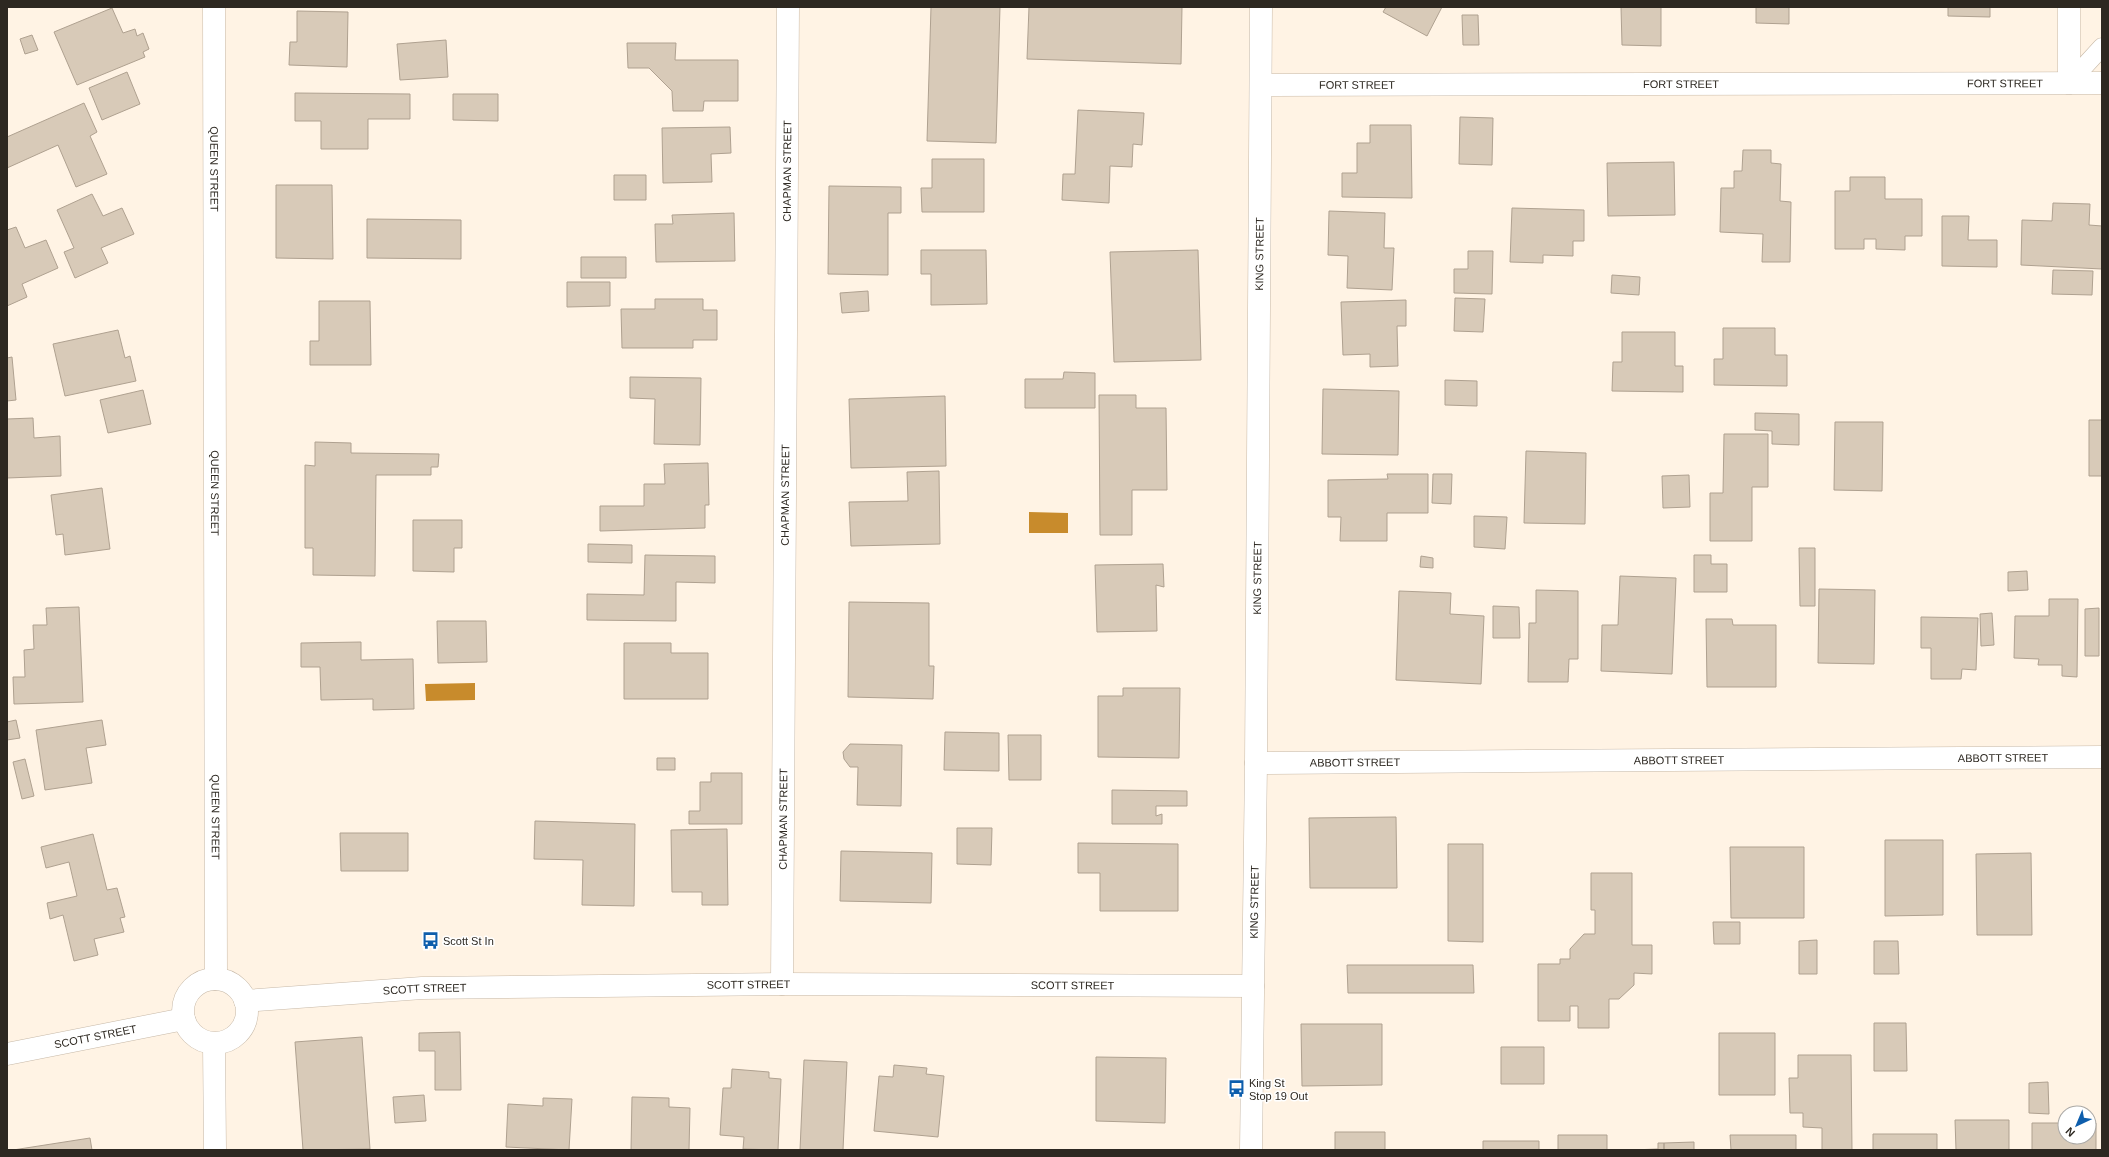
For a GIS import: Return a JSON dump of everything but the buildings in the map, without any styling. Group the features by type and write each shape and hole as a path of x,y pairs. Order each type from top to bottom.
{"street":[{"name":"QUEEN STREET","path":"214,7 216,979"},
{"name":"CHAPMAN STREET","path":"782,984 788,7"},
{"name":"KING STREET","path":"1251,1150 1256,763 1262,7"},
{"path":"2069,7 2069,83"},
{"name":"FORT STREET","path":"1261,85 2102,83"},
{"name":"ABBOTT STREET","path":"1256,763 2102,757"},
{"path":"216,979 224,980 237,988 245,1001 248,1011 246,1021 241,1031 229,1040 214,1044 195,1037 188,1029 184,1019 185,1000 190,991 206,980 216,979"},
{"name":"SCOTT STREET","path":"245,1001 422,988 782,984 1253,986"},
{"name":"SCOTT STREET","path":"7,1054 184,1019"},
{"path":"214,1044 215,1150"}],"lane":[{"path":"2069,83 2102,47"}],"shaded area":[{"path":"1029,512 1068,513 1068,533 1029,533"},
{"path":"475,683 475,700 426,701 425,684"}],"place":[{"name":"Scott St In","path":"430,941"},
{"name":"King St Stop 19 Out","path":"1236,1089"}]}
